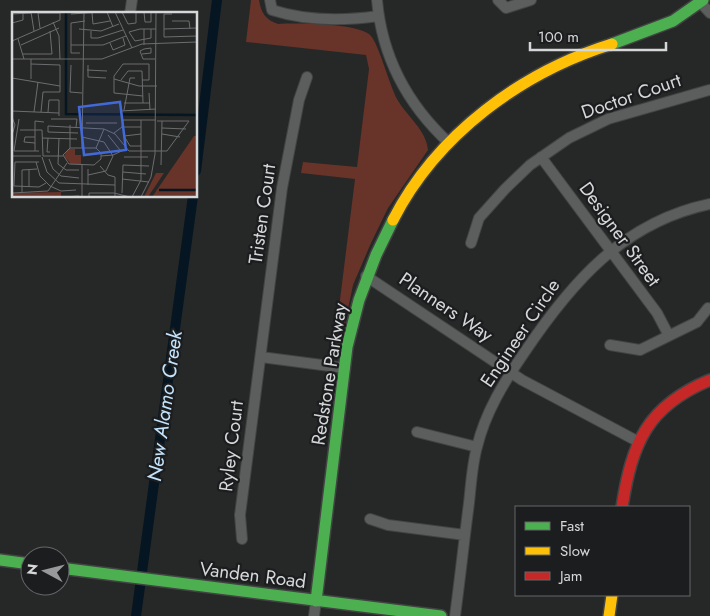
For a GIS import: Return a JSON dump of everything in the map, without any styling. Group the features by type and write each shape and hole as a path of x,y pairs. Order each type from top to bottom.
{"street":[{"path":"270,0 272,10 285,14 349,20 378,16"},
{"path":"377,0 378,16 389,57 404,89 422,116 449,144"},
{"path":"498,0 506,8 531,0"},
{"path":"702,1 710,12"},
{"name":"Redstone Parkway","path":"316,601 352,320 366,276 381,239 401,204 449,144 490,106 541,73 580,55 666,26 702,1"},
{"name":"Tristen Court","path":"260,357 282,188 299,100 307,77"},
{"name":"Doctor Court","path":"471,243 479,218 505,188 541,157 569,138 608,119 709,90"},
{"name":"Designer Street","path":"541,157 657,313 668,334"},
{"name":"Engineer Circle","path":"455,616 476,447 495,399 510,372 577,281 610,251 659,220 710,204"},
{"name":"Planners Way","path":"366,276 510,372 637,441"},
{"path":"610,345 640,350 668,334 697,322 708,308"},
{"path":"260,357 345,368"},
{"name":"Ryley Court","path":"242,539 240,515 260,357"},
{"path":"622,506 628,465 637,441 652,419 666,405 689,389 710,380"},
{"path":"417,432 476,447"},
{"path":"370,519 388,525 465,535"},
{"path":"0,560 20,563"},
{"name":"Vanden Road","path":"70,569 441,616"},
{"path":"609,616 612,596"},
{"path":"314,616 316,601"}],"shaded area":[{"path":"251,0 259,0 265,15 278,24 341,26 354,28 371,36 397,99 420,129 427,143 428,150 388,208 353,285 340,347 334,348 355,179 301,173 303,162 357,167 369,69 366,55 246,42"}],"waterway":[{"name":"New Alamo Creek","path":"198,155 217,0"},
{"name":"New Alamo Creek","path":"136,616 193,198"}],"traffic: fast":[{"path":"612,44 673,21 703,0"},
{"path":"316,601 347,347 359,300 376,255 393,220"},
{"path":"0,560 20,563"},
{"path":"70,569 441,616"}],"traffic: slow":[{"path":"393,220 411,189 433,160 485,110 515,89 546,71 612,44"},
{"path":"609,616 612,596"}],"traffic: jam":[{"path":"622,506 631,464 646,429 671,402 689,390 710,380"}]}
